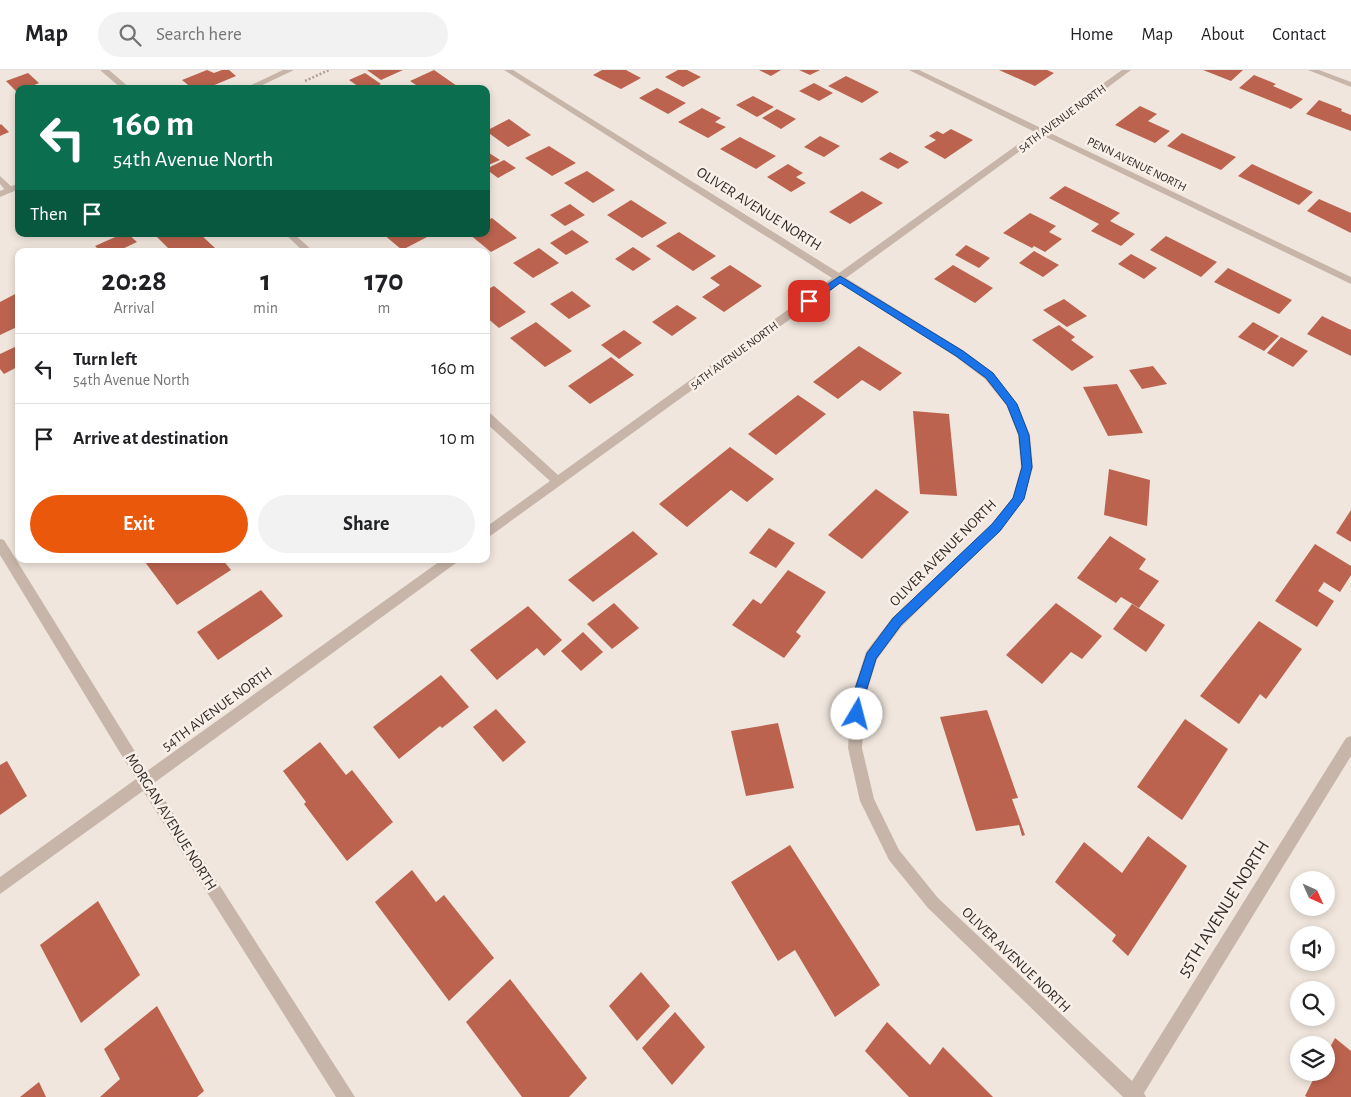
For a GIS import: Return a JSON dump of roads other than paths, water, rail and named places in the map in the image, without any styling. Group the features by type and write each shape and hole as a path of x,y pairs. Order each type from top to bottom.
{"street":[{"path":"104,70 122,85"},
{"path":"256,85 290,70"},
{"name":"OLIVER AVENUE NORTH","path":"508,70 960,354 989,376 1012,404 1024,435 1027,467 1018,499 996,528 897,622 871,656 858,698 855,748 867,801 894,854 932,903 1134,1096"},
{"name":"PENN AVENUE NORTH","path":"913,70 1351,281"},
{"name":"54TH AVENUE NORTH","path":"490,531 1042,133 1126,70"},
{"path":"1312,70 1351,85"},
{"path":"0,179 14,188"},
{"path":"0,194 14,188"},
{"path":"292,237 305,248"},
{"path":"490,420 558,482"},
{"name":"MORGAN AVENUE NORTH","path":"0,544 145,781 346,1097"},
{"name":"54TH AVENUE NORTH","path":"0,886 446,563"},
{"name":"55TH AVENUE NORTH","path":"1134,1096 1351,743"}]}
